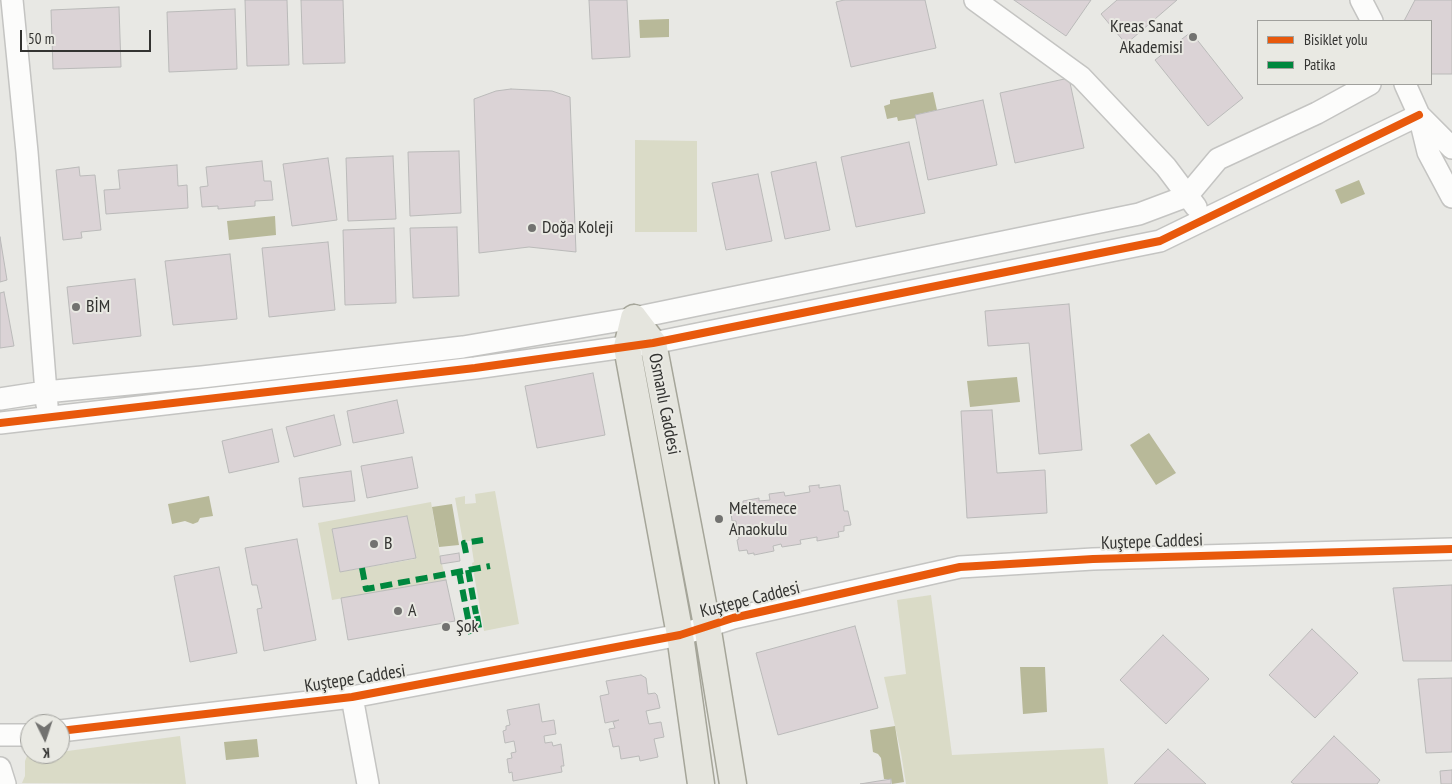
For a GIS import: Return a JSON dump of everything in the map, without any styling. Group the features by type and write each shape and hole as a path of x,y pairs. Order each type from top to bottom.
{"main road":[{"name":"Osmanlı Caddesi","path":"634,318 653,343 707,625 732,784"},
{"name":"Osmanlı Caddesi","path":"634,318 627,347 680,634 701,784"}],"street":[{"path":"12,0 27,152 45,392 49,417"},
{"path":"975,0 1081,77 1166,167 1204,220"},
{"path":"1361,0 1371,20"},
{"path":"0,399 45,392 211,376 463,347 634,318 1140,214 1187,196 1218,159 1317,112 1368,85"},
{"path":"1405,85 1419,115 1428,152 1452,197"},
{"path":"1419,115 1452,148"},
{"path":"0,423 475,368 653,343 1160,241 1419,115"},
{"name":"Kuştepe Caddesi","path":"70,730 352,697 680,634 707,625 960,567 1094,559 1452,549"},
{"path":"352,697 368,784"},
{"path":"0,734 20,735"},
{"path":"0,768 5,784"}],"shaded area":[{"path":"669,19 669,37 640,38 639,20"},
{"path":"933,92 937,110 915,115 916,118 898,121 897,117 887,119 884,106 890,104 890,100"},
{"path":"635,140 697,141 697,232 635,232"},
{"path":"1359,180 1365,194 1341,204 1335,190"},
{"path":"275,216 276,235 229,240 227,221"},
{"path":"1017,377 1020,402 970,407 967,381"},
{"path":"1149,433 1176,473 1156,485 1130,445"},
{"path":"495,491 519,624 484,631 472,563 474,562 471,543 483,541 482,539 463,542 455,498 465,496 465,504 476,503 475,494"},
{"path":"209,496 213,516 200,518 198,522 193,524 185,521 172,524 168,504"},
{"path":"431,502 446,580 332,600 318,523","holes":["407,516 415,559 340,572 332,530"]},
{"path":"452,504 459,545 439,547 432,507"},
{"path":"931,595 952,755 1104,748 1108,784 906,784 884,677 906,674 897,600"},
{"path":"1020,667 1045,667 1047,712 1023,714"},
{"path":"895,726 904,782 892,784 891,779 884,779 881,758 873,752 870,730"},
{"path":"180,736 186,784 22,783 25,776 25,764 70,764 70,751"},
{"path":"257,739 259,757 226,760 224,742"}],"building":[{"path":"245,0 287,0 289,65 247,66"},
{"path":"301,0 343,0 345,63 303,64"},
{"path":"589,0 627,0 630,57 592,59"},
{"path":"844,0 925,0 936,48 851,67 836,2"},
{"path":"1014,0 1091,0 1066,36"},
{"path":"1117,0 1177,0 1126,44 1101,14"},
{"path":"1415,0 1452,0 1452,74 1432,74 1432,20 1405,20"},
{"path":"119,7 121,67 53,69 51,10"},
{"path":"235,9 237,69 169,72 167,12"},
{"path":"1191,32 1243,98 1208,126 1155,60"},
{"path":"1069,78 1084,148 1015,163 1000,93"},
{"name":"Doğa Koleji","path":"511,89 552,91 570,97 576,252 529,247 479,253 474,99 496,91"},
{"path":"983,100 997,165 928,180 915,115"},
{"path":"909,142 925,213 856,227 841,157"},
{"path":"459,151 461,213 410,216 408,152"},
{"path":"393,156 396,219 348,221 346,158"},
{"path":"328,158 337,220 292,226 283,164"},
{"path":"262,161 264,181 271,181 273,200 255,201 255,206 218,209 218,206 202,207 200,187 208,186 206,167"},
{"path":"816,162 830,230 785,239 771,172"},
{"path":"177,165 178,186 187,185 188,208 106,214 104,190 120,189 118,170"},
{"path":"79,167 80,176 95,175 101,230 81,232 82,238 63,240 56,170"},
{"path":"758,174 772,241 726,250 712,183"},
{"path":"457,227 459,296 413,298 410,228"},
{"path":"394,228 396,303 345,305 343,230"},
{"path":"0,237 7,280 0,282"},
{"path":"328,242 335,310 269,317 262,248"},
{"path":"230,254 237,319 173,325 165,261"},
{"path":"135,279 141,336 73,344 67,287"},
{"path":"4,292 14,346 0,348 0,293"},
{"path":"1069,304 1082,450 1039,454 1029,343 988,346 985,311"},
{"path":"593,373 605,435 537,448 525,386"},
{"path":"397,400 404,433 353,443 347,411"},
{"path":"992,410 997,473 1045,470 1047,513 967,518 961,411"},
{"path":"334,415 341,445 294,457 286,427"},
{"path":"272,429 279,462 229,473 222,441"},
{"path":"412,457 418,488 367,498 361,466"},
{"path":"351,471 355,501 303,507 299,478"},
{"path":"819,485 819,488 840,485 844,511 848,511 851,525 844,526 844,531 838,532 839,537 817,541 817,537 800,540 801,544 782,547 781,544 773,546 774,551 754,555 754,553 748,554 747,550 739,551 736,521 732,521 731,512 739,511 738,505 743,504 743,501 759,498 759,501 770,500 769,494 784,492 785,496 810,492 809,486"},
{"name":"B","path":"407,516 416,558 340,572 332,529"},
{"path":"297,539 316,640 264,651 257,609 262,608 257,585 252,585 245,548"},
{"path":"459,553 460,561 441,564 440,556"},
{"path":"219,567 237,653 190,662 174,576"},
{"name":"A","path":"446,580 455,621 348,640 341,598"},
{"path":"1452,585 1452,661 1403,661 1393,588"},
{"path":"855,626 878,708 778,735 756,653"},
{"path":"1312,629 1358,673 1315,718 1269,675"},
{"path":"1163,635 1209,679 1166,724 1120,680"},
{"path":"641,675 646,678 648,694 655,693 657,695 660,708 646,711 649,724 661,722 664,737 654,739 658,757 640,761 639,756 621,759 619,746 613,747 609,729 615,728 613,722 619,720 605,723 600,696 609,694 606,681"},
{"path":"1452,678 1452,752 1426,753 1418,679"},
{"path":"539,704 542,722 554,720 556,734 544,736 545,743 552,742 553,746 561,744 564,766 561,766 562,772 513,781 512,772 509,773 507,759 512,758 511,753 516,752 514,741 505,743 503,731 506,730 506,726 510,725 507,710"},
{"path":"1334,736 1380,780 1377,784 1294,784 1291,782"},
{"path":"1168,749 1206,784 1134,784"},
{"path":"1452,770 1452,784 1441,784 1440,771"},
{"path":"891,779 891,784 860,784"}],"marked path":[{"path":"466,553 464,543 483,540"},
{"path":"362,568 366,589 490,566"},
{"path":"468,570 476,614"},
{"path":"459,572 471,634"},
{"path":"477,616 480,633"}],"cycle path":[{"path":"0,423 475,368 653,343 1160,241 1419,115"},
{"path":"70,730 352,697 680,635 733,618 960,567 1093,559 1452,549"}],"place":[{"name":"Kreas Sanat Akademisi","path":"1193,37"},
{"name":"Doğa Koleji","path":"532,228"},
{"name":"BİM","path":"76,307"},
{"name":"Meltemece Anaokulu","path":"719,519"},
{"name":"B","path":"374,544"},
{"name":"A","path":"398,611"},
{"name":"Şok","path":"446,627"}]}
